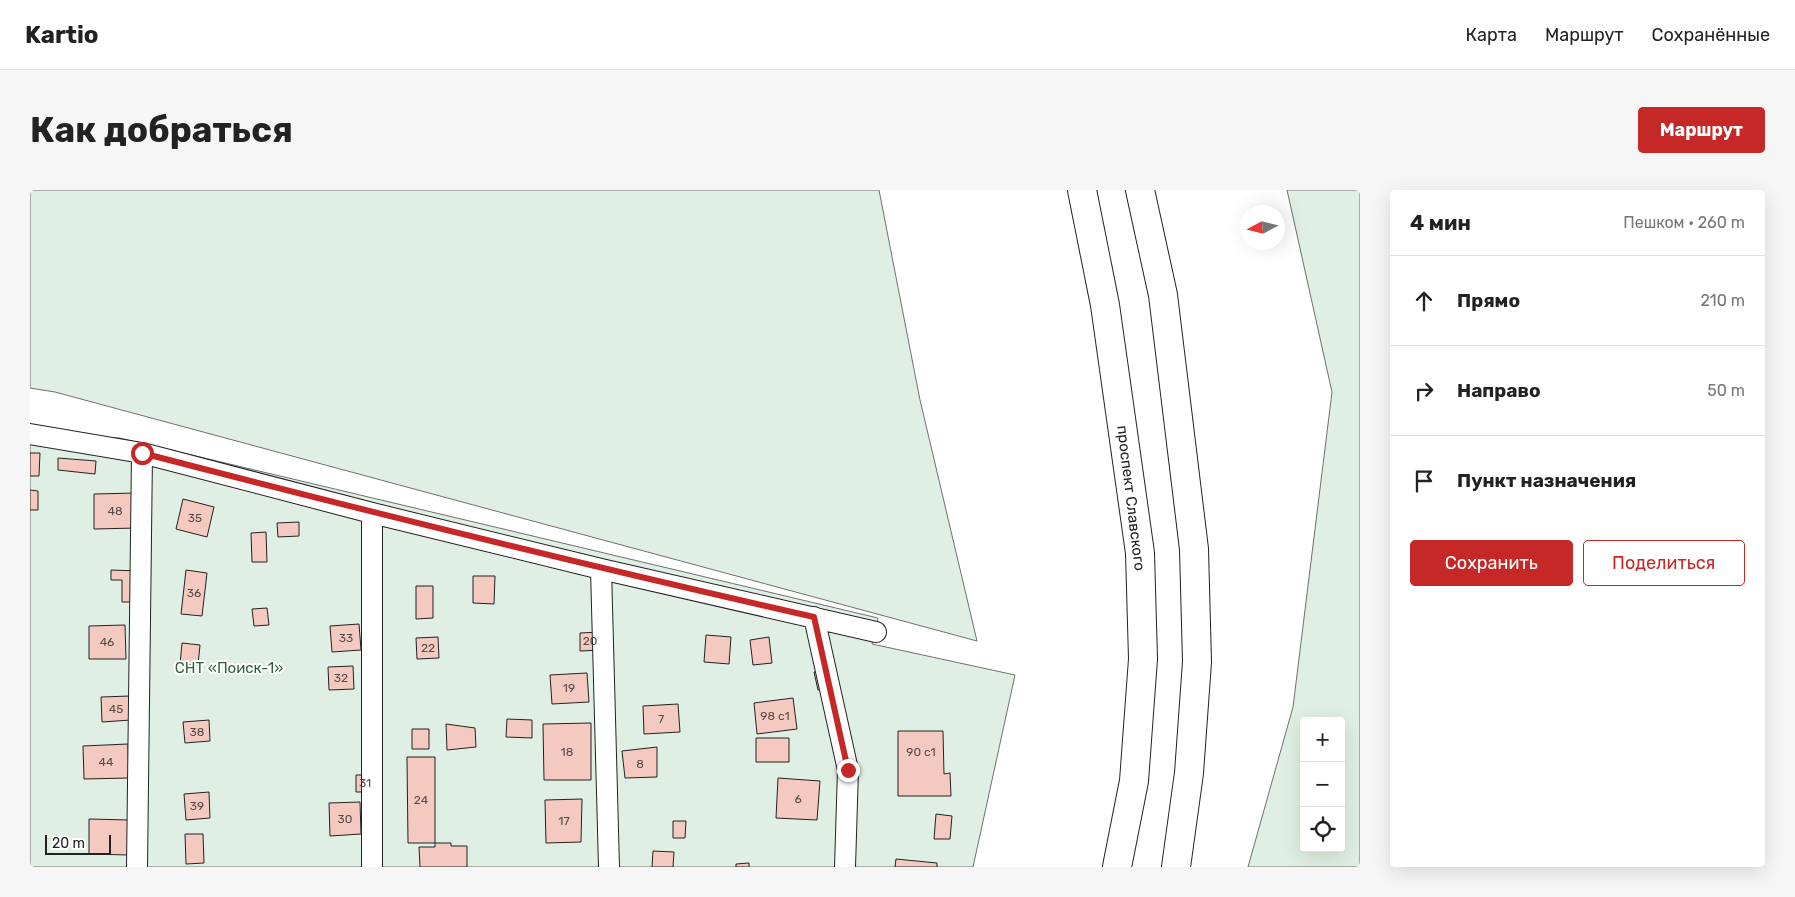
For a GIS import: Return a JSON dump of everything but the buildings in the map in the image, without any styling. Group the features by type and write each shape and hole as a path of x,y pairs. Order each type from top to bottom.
{"main road":[{"name":"проспект Славского","path":"1082,190 1105,305 1140,553 1143,659 1134,780 1117,867"},
{"path":"1140,190 1163,295 1194,549 1198,662 1189,773 1176,867"}],"street":[{"path":"30,434 142,453 601,569 876,632"},
{"path":"137,867 142,453"},
{"path":"372,512 372,867"},
{"path":"601,569 609,867"},
{"path":"814,617 848,770 845,867"}],"green space":[{"path":"30,190 879,190 920,400 977,641 55,392 30,388"},
{"path":"1287,190 1360,190 1360,867 1248,867 1293,707 1332,392"},
{"name":"СНТ «Поиск-1»","path":"30,433 120,438 878,618 872,644 1015,675 973,867 30,867"}],"route":[{"path":"142,453 601,569 814,617 848,770"}]}
